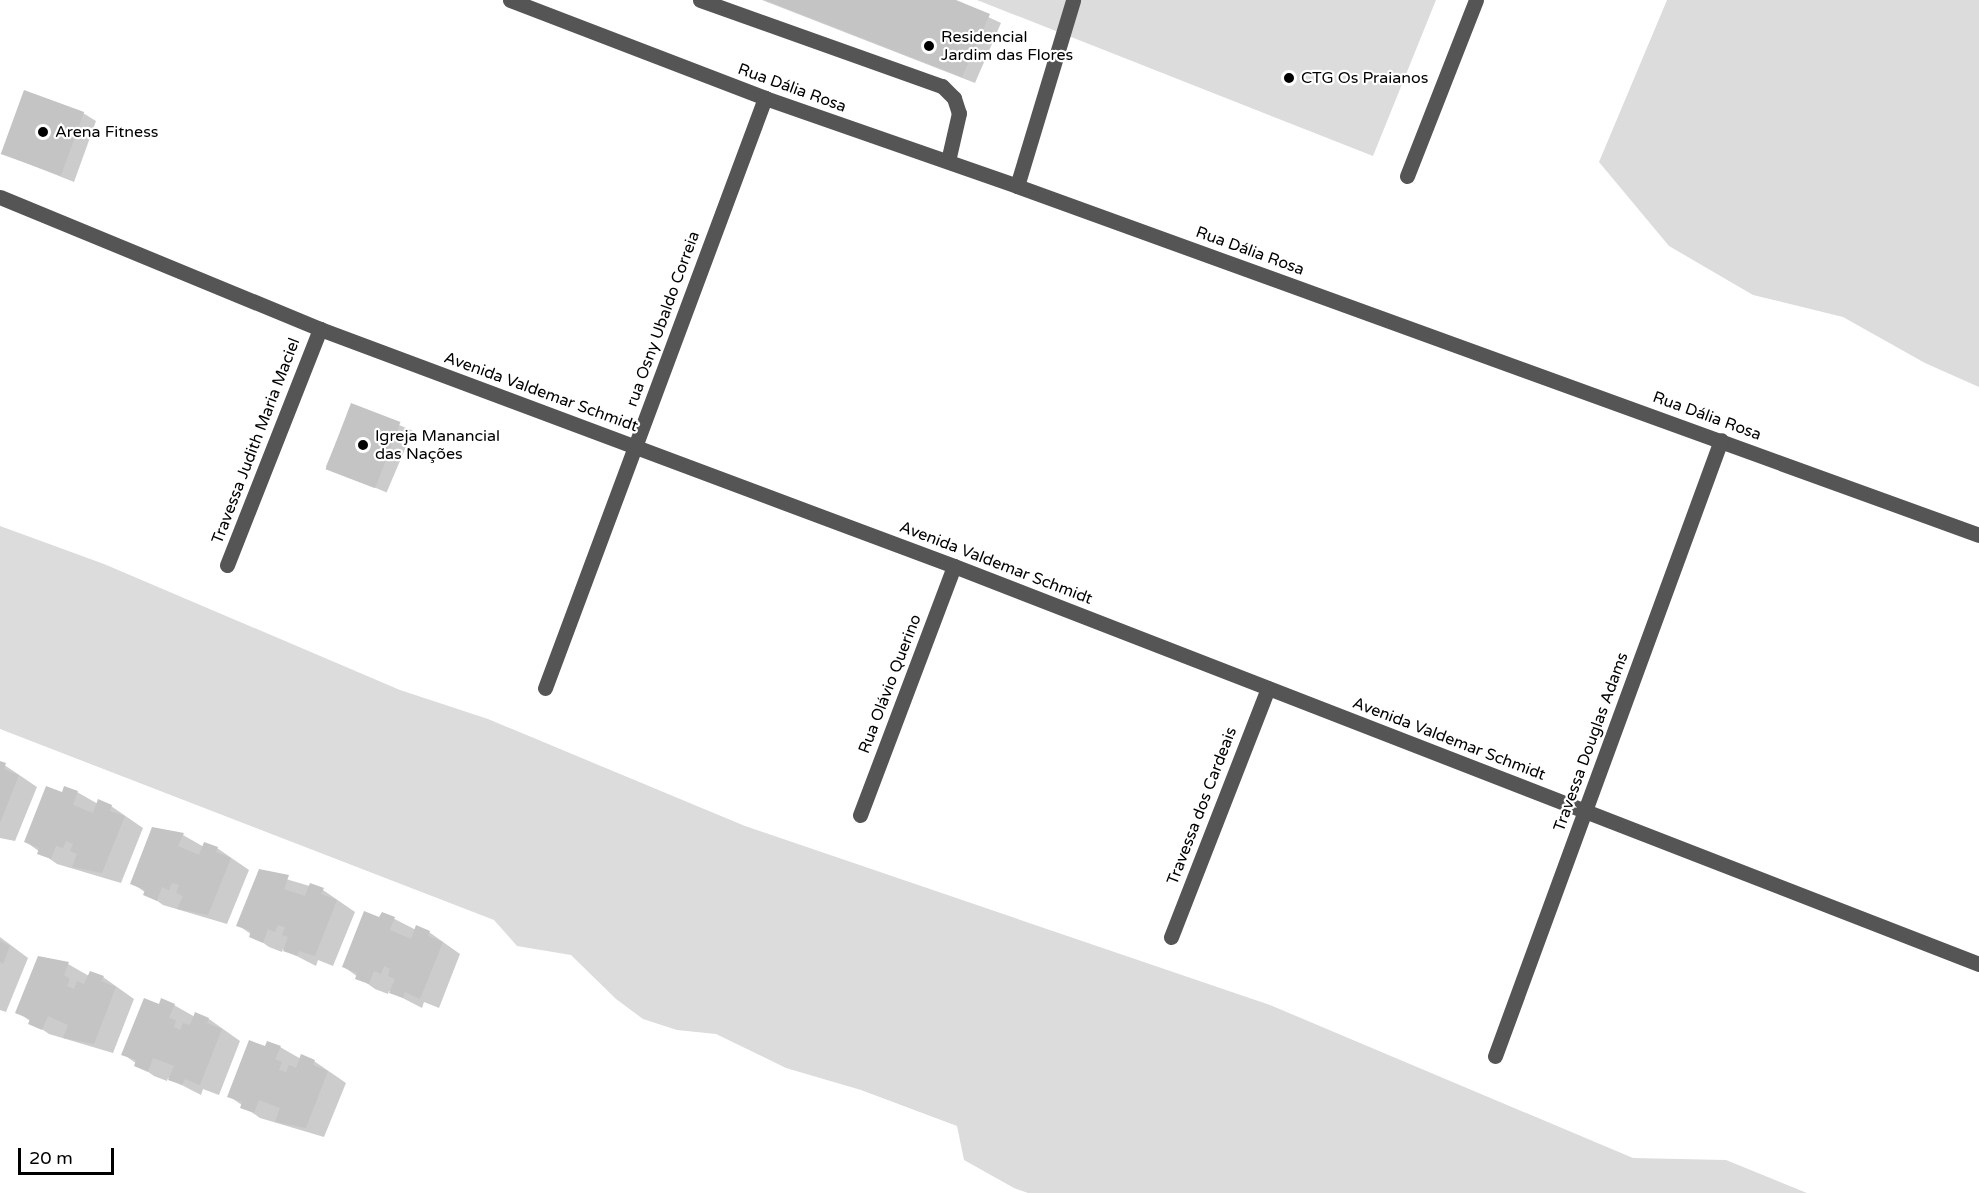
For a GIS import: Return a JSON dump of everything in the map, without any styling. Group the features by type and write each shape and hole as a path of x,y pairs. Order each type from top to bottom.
{"street":[{"name":"Rua Dália Rosa","path":"510,0 765,98 948,161 1979,535"},
{"path":"700,0 942,86 954,98 959,113 948,161"},
{"path":"1017,186 1073,0"},
{"path":"1407,176 1476,0"},
{"name":"rua Osny Ubaldo Correia","path":"545,688 765,98"},
{"name":"Avenida Valdemar Schmidt","path":"0,197 320,329 954,566 1979,964"},
{"name":"Travessa Judith Maria Maciel","path":"227,565 320,329"},
{"name":"Travessa Douglas Adams","path":"1495,1056 1721,440"},
{"name":"Rua Olávio Querino","path":"860,815 954,566"},
{"name":"Travessa dos Cardeais","path":"1171,937 1268,688"}],"shaded area":[{"name":"CTG Os Praianos","path":"977,0 1436,0 1373,156"},
{"path":"1667,0 1979,0 1979,387 1925,363 1843,317 1753,295 1669,246 1599,162"},
{"path":"0,526 104,564 400,690 488,719 745,826 1270,1005 1633,1158 1726,1160 1807,1193 1028,1193 1014,1188 964,1160 957,1126 861,1090 786,1068 716,1034 677,1030 643,1019 616,999 571,955 517,946 494,920 0,729"}],"building":[{"name":"Residencial Jardim das Flores","path":"765,0 956,0 990,14 962,77"},
{"name":"Arena Fitness","path":"24,90 84,112 61,176 1,154"},
{"name":"Igreja Manancial das Nações","path":"351,403 400,422 375,488 326,469"},
{"path":"0,761 6,763 4,769 19,775 0,823"},
{"path":"46,786 62,792 64,786 78,791 73,805 93,813 98,799 112,805 110,811 125,816 102,873 72,867 77,854 70,851 73,844 66,841 63,848 56,846 51,859 37,854 39,848 24,842"},
{"path":"152,827 184,833 178,846 199,855 204,842 218,847 216,852 231,858 208,915 177,909 183,896 176,893 179,885 172,883 169,890 162,887 157,901 143,895 145,890 130,884"},
{"path":"259,869 289,875 284,889 305,896 310,883 324,888 321,894 337,900 315,956 299,951 297,956 283,951 288,937 282,935 285,927 278,925 275,932 268,929 263,943 249,937 251,931 236,926"},
{"path":"364,911 379,917 382,912 395,917 390,930 411,939 416,925 430,931 428,936 443,942 420,999 405,992 403,998 389,993 395,979 388,976 390,969 384,966 381,974 374,971 369,984 355,979 357,973 342,967"},
{"path":"0,941 10,946 3,964 0,962"},
{"path":"38,956 69,962 64,975 70,979 67,986 74,989 77,981 84,984 90,971 104,976 101,981 116,987 94,1044 63,1038 68,1025 48,1016 42,1030 28,1024 30,1019 15,1013"},
{"path":"144,998 159,1004 161,998 175,1004 169,1018 176,1020 174,1027 180,1030 183,1023 190,1025 195,1012 209,1018 207,1023 222,1029 200,1085 185,1079 182,1085 168,1080 174,1066 153,1058 148,1072 134,1066 136,1060 121,1055"},
{"path":"249,1040 265,1046 267,1041 281,1046 275,1059 282,1062 279,1070 286,1072 289,1065 296,1068 301,1054 315,1060 313,1065 328,1071 306,1128 275,1122 280,1108 259,1100 254,1113 240,1108 242,1102 227,1097"}],"place":[{"name":"Residencial Jardim das Flores","path":"929,46"},
{"name":"CTG Os Praianos","path":"1289,78"},
{"name":"Arena Fitness","path":"43,132"},
{"name":"Igreja Manancial das Nações","path":"363,445"}]}
